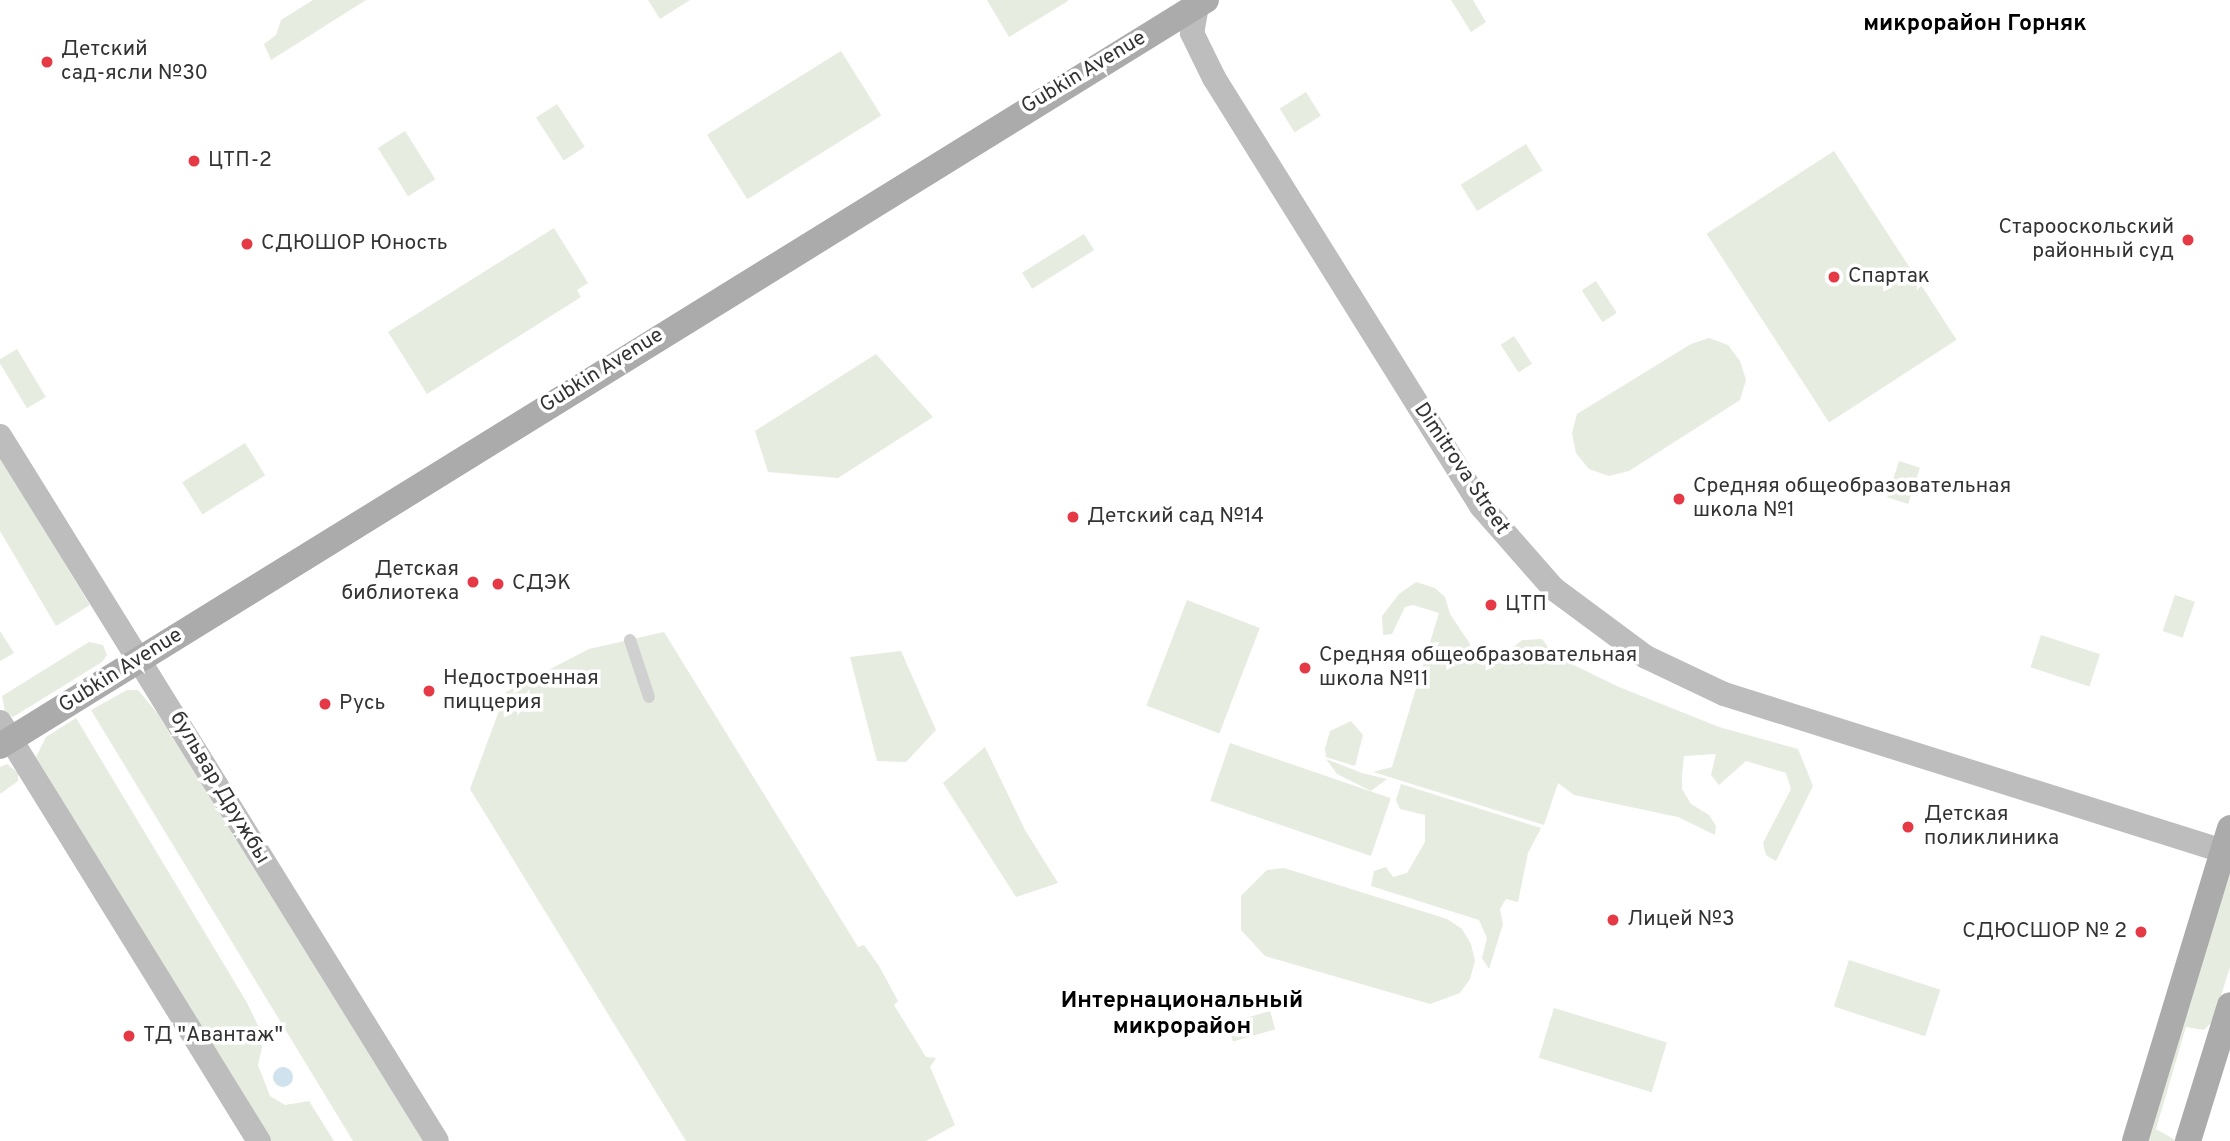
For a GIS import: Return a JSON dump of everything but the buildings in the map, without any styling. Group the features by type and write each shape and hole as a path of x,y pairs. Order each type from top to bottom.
{"main road":[{"name":"Gubkin Avenue","path":"3,736 138,660 1200,2"},
{"name":"Dimitrova Street","path":"1200,2 1192,33 1214,78 1481,506 1555,589 1646,657 1724,694 2228,844"},
{"name":"бульвар Дружбы","path":"0,436 110,620 138,660 437,1141"},
{"path":"3,736 259,1141"},
{"path":"2135,1141 2228,844"},
{"path":"2188,1141 2230,1005"}],"street":[{"path":"630,640 649,697"}],"shaded area":[{"path":"313,0 366,0 271,60 264,44 276,35 281,20"},
{"path":"648,0 690,0 660,19"},
{"path":"987,0 1067,0 1068,1 1009,37"},
{"path":"1451,0 1473,0 1486,22 1471,32"},
{"path":"841,51 881,115 747,199 707,135"},
{"path":"1306,92 1321,116 1295,132 1280,108"},
{"path":"557,104 585,147 564,160 536,118"},
{"path":"405,131 435,179 408,196 378,148"},
{"path":"1526,144 1542,170 1477,211 1461,185"},
{"path":"1834,151 1957,340 1829,422 1707,234"},
{"path":"554,228 588,283 577,290 581,297 427,394 388,332"},
{"path":"1084,234 1094,250 1032,289 1022,273"},
{"path":"1596,281 1617,313 1602,322 1582,290"},
{"path":"1514,336 1532,364 1519,372 1501,345"},
{"path":"1709,338 1728,345 1740,361 1746,380 1740,400 1629,471 1609,476 1589,469 1576,453 1572,433 1577,414 1691,344"},
{"path":"17,349 46,397 27,408 0,363 0,359"},
{"path":"876,354 933,417 838,478 768,472 755,431"},
{"path":"245,443 265,475 202,514 182,482"},
{"path":"0,457 90,605 56,626 0,531"},
{"path":"1899,461 1920,468 1908,504 1887,497"},
{"path":"1416,582 1435,588 1445,597 1450,614 1470,644 1471,657 1483,665 1499,659 1522,640 1542,639 1555,656 1619,687 1719,727 1798,749 1813,786 1776,861 1766,855 1763,843 1791,789 1786,773 1746,761 1719,785 1711,775 1716,754 1684,756 1682,775 1682,789 1691,804 1709,815 1716,826 1715,835 1678,817 1574,795 1558,783 1544,825 1373,772 1392,767 1439,613 1413,605 1405,607 1392,634 1383,635 1382,616 1399,594"},
{"path":"2175,595 2195,602 2182,638 2163,631"},
{"path":"1187,600 1260,628 1219,733 1147,705"},
{"path":"0,631 14,653 0,661"},
{"path":"664,632 858,947 864,945 879,966 898,1001 894,1005 926,1057 936,1058 930,1067 955,1125 926,1141 686,1141 470,789 506,692 589,649"},
{"path":"2041,635 2100,654 2089,686 2030,667"},
{"path":"89,642 103,645 107,655 102,662 13,717 5,712 2,696"},
{"path":"901,651 936,730 906,762 877,761 850,657"},
{"path":"127,690 138,690 158,714 423,1141 353,1141 91,710"},
{"path":"76,718 246,1001 264,1038 258,1065 270,1096 285,1105 309,1101 334,1141 269,1141 36,757 46,737"},
{"path":"1351,721 1363,735 1355,766 1326,757 1325,749 1330,731"},
{"path":"1230,743 1391,798 1371,856 1210,801"},
{"path":"985,747 1025,830 1058,883 1016,897 943,783"},
{"path":"1326,759 1387,779 1371,791 1337,774"},
{"path":"7,764 18,773 18,781 0,794 0,767"},
{"path":"1401,784 1541,828 1528,853 1518,902 1506,899 1500,909 1503,924 1489,969 1482,958 1487,938 1479,920 1371,886 1374,871 1386,867 1393,877 1407,873 1425,842 1425,815 1400,809 1396,800"},
{"path":"2230,866 2230,967 2213,1021 2204,1030 2186,1027 2156,1129 2177,1141 2144,1141"},
{"path":"1284,868 1447,919 1462,929 1471,944 1475,961 1470,979 1460,993 1430,1004 1265,956 1241,930 1241,896 1267,870"},
{"path":"1849,960 1940,990 1925,1036 1834,1007"},
{"path":"1554,1008 1667,1042 1652,1092 1539,1058"},
{"path":"1270,1011 1275,1029 1233,1041 1228,1023"}],"water":[{"path":"283,1067 290,1070 293,1077 290,1084 283,1087 276,1084 273,1077 276,1070"}],"place":[{"name":"Детский сад-ясли №30","path":"47,62"},
{"name":"ЦТП-2","path":"194,161"},
{"name":"Старооскольский районный суд","path":"2188,240"},
{"name":"СДЮШОР Юность","path":"247,244"},
{"name":"Спартак","path":"1834,277"},
{"name":"Средняя общеобразовательная школа №1","path":"1679,499"},
{"name":"Детский сад №14","path":"1073,517"},
{"name":"Детская библиотека","path":"473,582"},
{"name":"СДЭК","path":"498,584"},
{"name":"ЦТП","path":"1491,605"},
{"name":"Cредняя общеобразовательная школа №11","path":"1305,668"},
{"name":"Недостроенная пиццерия","path":"429,691"},
{"name":"Русь","path":"325,704"},
{"name":"Детская поликлиника","path":"1908,827"},
{"name":"Лицей №3","path":"1613,920"},
{"name":"СДЮСШОР № 2","path":"2141,932"},
{"name":"ТД \"Авантаж\"","path":"129,1036"}],"district":[{"name":"микрорайон Горняк","path":"1975,25"},
{"name":"Интернациональный микрорайон","path":"1182,1015"}]}
